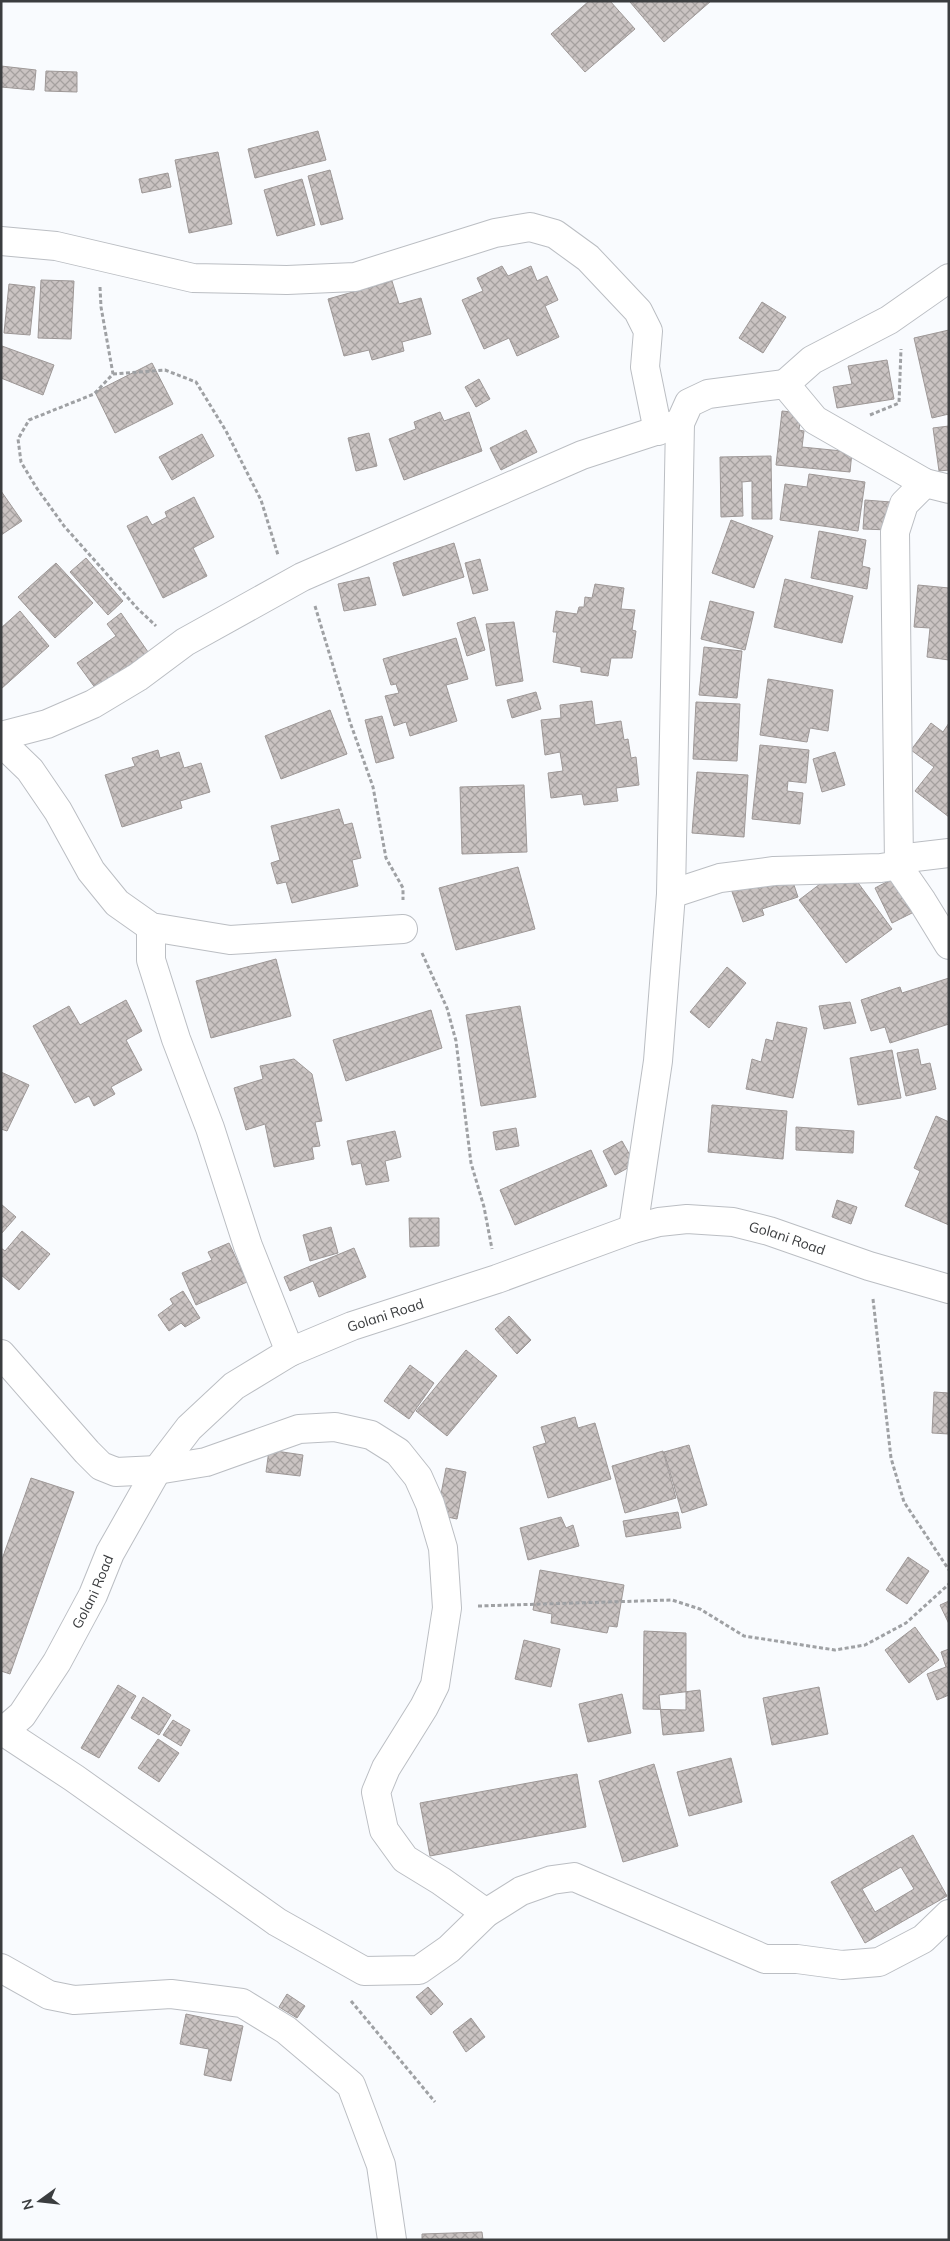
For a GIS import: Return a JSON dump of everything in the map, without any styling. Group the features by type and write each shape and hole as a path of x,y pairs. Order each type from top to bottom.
{"street":[{"path":"1,241 56,246 93,253 193,278 287,280 355,276 495,233 530,227 555,234 588,258 638,311 648,331 645,367 669,427 671,894 658,1061 633,1229"},
{"path":"1,736 47,724 93,704 138,677 185,642 302,577 582,455 669,427 689,403 708,394 785,384 812,360 889,320 949,278"},
{"path":"785,384 815,420 937,486"},
{"path":"937,486 904,504 895,532 899,865 949,945"},
{"path":"1,742 30,770 58,810 91,871 117,903 151,927 230,940 403,929"},
{"path":"671,894 720,878 774,871 881,868 899,865 915,858 949,853"},
{"path":"151,927 151,960 176,1039 210,1128 248,1246 290,1352"},
{"name":"Golani Road","path":"2,1731 26,1708 57,1662 93,1595 110,1553 157,1470 189,1428 234,1386 290,1352 352,1326 497,1280 633,1229 659,1222 688,1219 733,1222 769,1231 869,1266 949,1289"},
{"path":"1,1354 87,1452 101,1466 116,1472 157,1470 206,1462 299,1429 335,1427 371,1435 398,1452 418,1477 430,1504 443,1548 447,1608 435,1685 424,1707 386,1768 376,1792 384,1830 404,1859 441,1880 486,1913"},
{"path":"2,1731 88,1787 277,1922 364,1971 419,1970 449,1949 486,1913 521,1891 552,1880 574,1877 765,1959 797,1959 842,1965 879,1962 923,1939 949,1914"},
{"path":"1,1968 49,1995 74,2000 171,1994 242,2004 286,2030 351,2085 381,2165 392,2240"}],"path":[{"path":"93,253 100,275 101,307 113,374"},
{"path":"863,418 899,403 901,344"},
{"path":"185,642 158,629 137,608 64,526 36,487 21,462 18,439 29,420 94,394 113,374 165,370 196,382 226,431 261,500 279,558 302,577"},
{"path":"869,1266 891,1458 904,1502 949,1570"},
{"path":"447,1608 672,1600 700,1609 744,1636 835,1650 865,1645 906,1622 949,1584"},
{"path":"346,1995 435,2102"}],"building":[{"path":"589,1 610,1 635,29 585,72 551,34"},
{"path":"631,1 711,1 664,42 630,2"},
{"path":"1,66 36,70 34,90 1,87"},
{"path":"46,71 77,72 77,92 45,91"},
{"path":"318,131 326,160 255,178 248,149"},
{"path":"218,152 232,224 189,233 175,160"},
{"path":"330,170 343,219 321,225 308,176"},
{"path":"168,173 171,187 142,193 139,179"},
{"path":"302,179 315,225 277,236 264,190"},
{"path":"502,266 508,276 531,266 537,281 547,276 558,300 545,306 559,337 517,356 509,338 484,349 462,300 483,291 477,278"},
{"path":"41,280 74,281 71,339 38,338"},
{"path":"392,281 399,304 421,298 431,334 402,342 404,351 372,360 369,350 344,356 328,299"},
{"path":"9,284 35,287 30,335 4,333"},
{"path":"762,302 786,317 763,353 739,338"},
{"path":"949,330 949,414 932,418 914,338"},
{"path":"2,346 54,365 43,395 1,378"},
{"path":"887,360 894,399 837,408 833,387 852,384 848,366"},
{"path":"152,363 173,404 115,433 95,392"},
{"path":"479,379 490,399 476,407 465,387"},
{"path":"782,411 801,413 799,430 804,431 802,447 852,452 850,472 776,465"},
{"path":"440,412 444,421 469,412 482,451 404,480 389,439 416,429 414,422"},
{"path":"949,426 949,470 939,471 933,428"},
{"path":"526,430 537,452 501,470 490,448"},
{"path":"369,433 377,466 356,471 348,438"},
{"path":"202,434 214,456 172,480 159,457"},
{"path":"771,456 772,519 752,519 752,481 742,482 743,516 721,517 720,457"},
{"path":"809,474 865,482 858,531 780,520 785,484 807,487"},
{"path":"1,491 22,521 1,535"},
{"path":"194,497 214,537 193,548 207,576 163,598 127,526 147,516 152,525 167,517 165,512"},
{"path":"865,500 891,502 889,530 863,529"},
{"path":"731,520 773,536 754,588 712,573"},
{"path":"819,531 866,540 862,566 870,568 867,589 811,578"},
{"path":"454,543 464,577 403,596 393,563"},
{"path":"86,558 123,601 108,615 70,572"},
{"path":"480,559 488,590 473,594 465,563"},
{"path":"56,563 93,603 55,638 18,597"},
{"path":"369,577 376,605 344,611 338,584"},
{"path":"785,579 853,596 842,643 774,627"},
{"path":"595,584 624,588 621,609 635,610 632,630 636,631 632,658 611,658 608,676 581,672 581,667 553,662 557,632 553,632 556,611 577,614 579,607 584,607 585,597 592,598"},
{"path":"918,585 949,588 949,660 927,657 930,628 914,627"},
{"path":"710,601 754,612 745,650 701,639"},
{"path":"20,611 49,646 1,689 1,628"},
{"path":"121,613 148,652 96,689 77,663 116,636 107,624"},
{"path":"475,617 485,650 467,656 457,623"},
{"path":"514,622 523,681 496,686 486,624"},
{"path":"456,638 468,679 446,685 457,721 410,736 406,722 394,726 385,696 399,693 396,684 391,685 383,659"},
{"path":"704,647 742,651 737,698 699,695"},
{"path":"768,679 833,690 828,731 810,728 807,742 760,735"},
{"path":"536,692 541,709 512,718 507,700"},
{"path":"592,701 595,725 621,721 624,740 628,739 631,758 636,757 639,785 616,788 618,801 584,805 582,794 551,798 548,773 563,771 560,752 545,755 541,720 561,718 560,705"},
{"path":"696,702 740,704 737,761 693,759"},
{"path":"330,710 347,754 281,779 265,736"},
{"path":"382,716 394,758 376,763 365,720"},
{"path":"931,723 943,732 949,723 949,817 915,791 934,767 911,750"},
{"path":"760,745 809,750 806,783 788,781 787,791 803,793 800,824 752,819"},
{"path":"158,750 160,758 179,752 184,768 201,763 210,792 180,801 182,808 122,827 105,775 135,766 132,758"},
{"path":"835,752 845,785 822,792 813,759"},
{"path":"697,772 748,775 744,837 692,833"},
{"path":"524,785 527,852 462,854 460,787"},
{"path":"339,809 344,825 352,823 361,858 352,860 358,886 292,903 286,882 277,884 271,863 280,860 271,826"},
{"path":"785,858 798,897 762,909 764,915 743,922 727,878"},
{"path":"845,865 892,929 846,963 799,900"},
{"path":"518,867 535,929 456,950 439,888"},
{"path":"902,874 920,909 892,923 875,888"},
{"path":"276,959 291,1016 211,1038 196,981"},
{"path":"727,967 746,983 709,1028 690,1012"},
{"path":"949,978 949,1024 890,1043 885,1027 871,1031 861,1000 900,987 902,993"},
{"path":"126,1000 142,1031 126,1040 142,1070 111,1087 115,1094 94,1106 89,1096 75,1103 33,1026 69,1006 80,1025"},
{"path":"850,1002 856,1023 824,1029 819,1006"},
{"path":"520,1006 536,1097 481,1106 466,1015"},
{"path":"431,1010 442,1048 346,1081 333,1040"},
{"path":"777,1022 807,1028 793,1098 746,1089 752,1059 761,1062 766,1039 773,1041"},
{"path":"918,1049 921,1065 930,1063 936,1089 906,1096 897,1053"},
{"path":"892,1050 901,1098 858,1105 850,1058"},
{"path":"294,1059 312,1074 322,1121 315,1122 320,1146 312,1147 314,1159 274,1167 265,1124 246,1130 234,1088 263,1079 260,1066"},
{"path":"1,1072 29,1085 7,1131 1,1129"},
{"path":"712,1105 787,1111 783,1159 708,1152"},
{"path":"936,1116 949,1122 949,1225 905,1206 920,1171 914,1168"},
{"path":"796,1127 854,1131 853,1153 796,1150"},
{"path":"516,1128 519,1146 496,1150 493,1132"},
{"path":"395,1131 401,1157 385,1161 389,1181 366,1185 361,1163 352,1165 347,1141"},
{"path":"622,1141 635,1164 615,1175 603,1151"},
{"path":"591,1150 607,1186 515,1225 500,1190"},
{"path":"837,1200 857,1207 851,1224 832,1217"},
{"path":"1,1204 16,1217 1,1234"},
{"path":"409,1218 439,1218 439,1246 410,1247"},
{"path":"331,1227 338,1253 310,1261 303,1235"},
{"path":"22,1231 50,1254 19,1290 1,1275 1,1248 5,1251"},
{"path":"229,1243 247,1282 196,1305 182,1273 212,1260 208,1252"},
{"path":"354,1248 366,1277 319,1297 313,1281 290,1291 284,1277"},
{"path":"183,1291 200,1318 185,1327 181,1323 169,1331 158,1315 173,1304 170,1299"},
{"path":"509,1316 531,1340 517,1354 495,1329"},
{"path":"466,1350 497,1376 447,1436 416,1411"},
{"path":"410,1365 434,1383 409,1419 384,1401"},
{"path":"934,1392 949,1393 949,1434 932,1433"},
{"path":"575,1417 578,1428 595,1423 611,1479 548,1498 533,1447 546,1443 541,1427"},
{"path":"689,1445 707,1505 682,1513 664,1452"},
{"path":"269,1450 303,1455 300,1476 266,1472"},
{"path":"663,1451 676,1498 625,1513 612,1466"},
{"path":"446,1468 466,1472 457,1519 437,1515"},
{"path":"31,1478 74,1492 10,1674 1,1671 1,1562"},
{"path":"678,1512 681,1528 626,1537 623,1521"},
{"path":"561,1517 566,1528 573,1525 579,1546 528,1560 520,1528"},
{"path":"908,1557 929,1571 907,1604 886,1590"},
{"path":"540,1570 624,1585 617,1627 609,1626 607,1633 551,1623 552,1614 533,1610"},
{"path":"949,1601 949,1624 940,1605"},
{"path":"915,1627 939,1660 909,1683 885,1650"},
{"path":"644,1631 686,1633 686,1710 643,1709"},
{"path":"524,1640 560,1649 551,1687 515,1679"},
{"path":"949,1649 949,1695 937,1700 927,1674 946,1667 941,1652"},
{"path":"118,1685 136,1696 99,1758 81,1748"},
{"path":"819,1687 828,1734 772,1745 763,1698"},
{"path":"700,1690 704,1731 663,1735 659,1695"},
{"path":"622,1694 631,1733 588,1742 579,1704"},
{"path":"143,1697 171,1715 159,1735 131,1718"},
{"path":"173,1720 190,1730 181,1746 163,1735"},
{"path":"158,1739 179,1753 159,1782 138,1768"},
{"path":"731,1758 742,1802 689,1816 677,1772"},
{"path":"654,1764 678,1846 623,1862 599,1781"},
{"path":"577,1774 586,1827 430,1856 420,1803"},
{"path":"913,1835 947,1896 865,1943 831,1882","holes":["901,1867 914,1889 875,1912 862,1889"]},
{"path":"428,1987 443,2004 431,2015 416,1997"},
{"path":"287,1994 305,2006 297,2018 279,2007"},
{"path":"186,2014 243,2026 231,2081 204,2075 209,2049 180,2044"},
{"path":"471,2018 485,2037 466,2052 453,2032"},
{"path":"482,2232 483,2240 422,2240 422,2234"}]}
